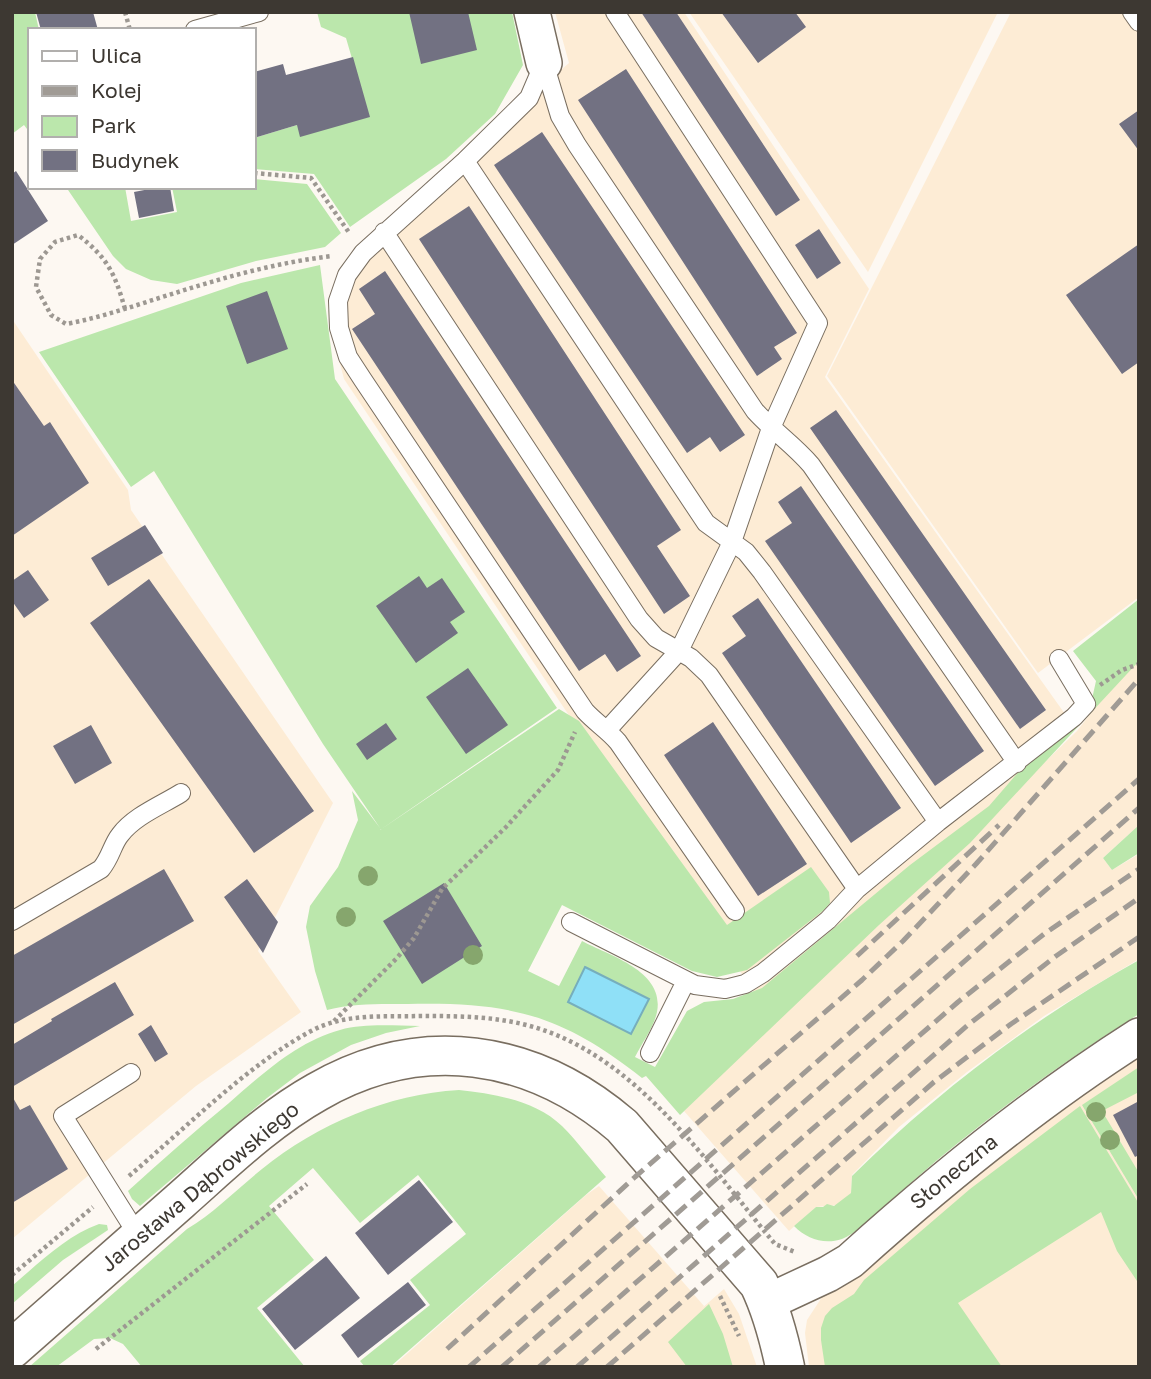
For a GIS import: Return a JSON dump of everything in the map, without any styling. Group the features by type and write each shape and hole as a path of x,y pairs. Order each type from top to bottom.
{"street":[{"path":"532,12 544,63"},
{"name":"Słoneczna","path":"768,1302 850,1261 988,1143 1070,1082 1139,1036"},
{"name":"Jarosława Dąbrowskiego","path":"12,1349 237,1152 315,1093 370,1067 429,1056 459,1056 489,1059 528,1069 573,1090 599,1106 642,1148 747,1269 768,1302 779,1335 785,1367"}],"lane":[{"path":"202,28 259,12"},
{"path":"607,729 679,651 732,542 771,428 818,323 615,12"},
{"path":"1132,12 1139,22"},
{"path":"544,63 529,98 465,161 363,253 347,275 338,301 339,328 348,357 585,711 607,729 735,911"},
{"path":"544,63 560,116 577,145 755,411 811,465 1017,763"},
{"path":"465,161 706,523 746,552 762,572 938,822"},
{"path":"384,232 639,620 656,638 691,657 709,675 857,889"},
{"path":"571,922 686,981 705,988 725,989 753,979 828,920 857,889 938,822 1074,717 1086,704 1059,659"},
{"path":"12,921 101,869 111,857 118,836 129,825 181,793"},
{"path":"650,1053 686,981"},
{"path":"131,1073 63,1116 139,1237"}],"path":[{"path":"125,309 115,276 95,248 78,236 55,242 40,259 36,287 51,314 66,324 97,319 177,292 254,272 318,258 363,253 311,178 256,173"},
{"path":"1086,704 1102,684 1122,670 1139,664"},
{"path":"333,1021 396,959 414,937 442,889 506,827 558,770 585,711"},
{"path":"12,1275 250,1072 299,1038 333,1021 357,1017 450,1016"},
{"path":"96,1349 307,1184"},
{"path":"720,1295 743,1348"}],"shaded area":[{"path":"555,12 684,12 869,289 825,377 1075,728 770,1016 344,379 331,329 340,271 380,227 569,63"},
{"path":"689,12 998,12 868,272"},
{"path":"1011,12 1139,12 1139,597 1038,673 827,376"},
{"path":"12,319 128,490 131,510 333,803 258,951 301,1012 196,1086 12,1239"},
{"path":"1139,651 1139,825 1103,858 1112,870 1139,854 1139,959 1044,1016 967,1072 899,1127 852,1175 851,1193 838,1205 816,1207 789,1231 684,1111 1077,731"},
{"path":"1139,1054 1139,1367 809,1367 805,1333 807,1320 824,1294 960,1182"},
{"path":"599,1186 704,1306 701,1309 724,1289 739,1314 757,1367 392,1367 586,1195"}],"green space":[{"path":"12,12 35,12 39,28 28,28 28,130 24,125 12,134"},
{"path":"317,12 512,12 523,65 495,114 446,159 350,227 314,174 256,169 256,137 297,125 369,117 346,38 321,27"},
{"path":"256,179 307,184 341,233 325,247 256,261 177,284 151,280 126,269 113,256 67,189 125,189 131,221 177,212 172,189 256,189"},
{"path":"320,265 335,379 557,708 380,830 559,709 579,721 727,925 811,867 829,892 830,903 824,910 747,970 717,977 692,971 562,905 528,971 559,986 582,941 620,959 644,975 653,986 657,998 657,1012 635,1057 655,1067 687,1011 704,1002 733,999 762,988 910,865 989,806 1035,753 1090,708 1096,681 1073,651 1139,599 1139,661 970,843 879,925 680,1115 646,1076 642,1078 586,1039 533,1016 506,1010 444,1004 367,1004 327,1010 306,927 310,906 338,867 358,820 352,791 380,828 323,744 154,471 131,487 39,352 241,283"},
{"path":"1139,825 1139,853 1112,870 1103,858"},
{"path":"1139,960 1139,1014 1086,1048 1010,1103 936,1161 851,1234 835,1241 822,1241 804,1234 794,1226 816,1207 827,1204 834,1206 851,1193 852,1176 918,1115 988,1058 1062,1006"},
{"path":"359,1026 420,1026 386,1033 351,1045 300,1073 140,1206 132,1199 128,1191 178,1146 254,1081 309,1042"},
{"path":"1139,1067 1139,1092 1102,1111 1139,1173 1139,1200 1082,1105"},
{"path":"459,1090 514,1100 551,1117 574,1138 606,1177 390,1367 365,1367 360,1361 430,1305 410,1280 466,1234 418,1175 360,1223 313,1168 269,1206 314,1260 257,1308 305,1367 142,1367 123,1344 110,1338 94,1339 56,1367 29,1367 187,1229 207,1216 262,1169 306,1138 380,1105"},
{"path":"1080,1106 1139,1204 1139,1284 1117,1251 1101,1212 958,1303 1002,1367 825,1367 821,1328 825,1316 832,1308 854,1294 864,1280 970,1189"},
{"path":"99,1224 107,1225 108,1230 63,1260 12,1304 12,1286 64,1243"},
{"path":"709,1304 723,1334 733,1367 687,1367 668,1342"}],"water":[{"path":"585,967 649,999 631,1034 568,1002"}],"building":[{"path":"36,12 93,12 97,28 40,28"},
{"path":"409,12 468,12 477,50 421,64"},
{"path":"641,12 676,12 800,200 776,216"},
{"path":"721,12 795,12 806,27 758,63"},
{"path":"353,57 370,117 300,137 297,125 256,137 256,71 283,64 286,75"},
{"path":"626,69 797,333 774,347 782,359 757,376 578,100"},
{"path":"1139,110 1139,151 1119,124"},
{"path":"542,132 745,435 720,452 710,437 687,453 494,165"},
{"path":"16,171 48,221 12,245 12,174"},
{"path":"170,189 174,211 139,218 134,192"},
{"path":"469,206 681,530 657,546 690,596 664,614 419,239"},
{"path":"819,229 841,263 817,279 795,245"},
{"path":"1139,244 1139,362 1122,374 1066,295"},
{"path":"385,271 641,656 617,672 605,654 579,671 352,329 375,314 359,289"},
{"path":"267,291 288,349 247,364 226,306"},
{"path":"12,380 44,426 50,422 89,483 12,536"},
{"path":"836,410 1046,710 1020,729 810,428"},
{"path":"801,486 984,751 935,786 765,541 792,523 778,502"},
{"path":"145,525 163,553 108,586 91,558"},
{"path":"28,570 49,600 24,618 12,601 12,581"},
{"path":"419,576 427,588 442,578 465,612 450,622 458,633 416,663 376,606"},
{"path":"149,579 314,811 254,853 90,623"},
{"path":"758,598 901,808 851,843 722,653 746,636 732,616"},
{"path":"468,668 508,725 466,754 426,697"},
{"path":"713,722 807,864 758,896 664,755"},
{"path":"386,723 397,739 367,760 356,744"},
{"path":"91,725 112,763 75,784 53,746"},
{"path":"164,869 194,921 12,1025 12,956"},
{"path":"247,879 278,922 263,953 224,897"},
{"path":"444,883 482,946 422,984 383,921"},
{"path":"115,982 134,1015 12,1087 12,1045"},
{"path":"151,1025 168,1054 155,1062 138,1034"},
{"path":"12,1096 20,1110 30,1105 68,1169 12,1203"},
{"path":"1139,1101 1139,1155 1135,1157 1113,1115"},
{"path":"419,1180 453,1222 388,1275 355,1233"},
{"path":"326,1256 360,1298 295,1350 262,1309"},
{"path":"408,1282 426,1305 358,1358 341,1335"}],"railway":[{"path":"447,1349 635,1177 862,980 903,941 976,864 1139,679"},
{"path":"469,1367 1139,779"},
{"path":"502,1367 1139,808"},
{"path":"857,956 999,825"},
{"path":"539,1367 958,1002 1044,934 1139,869"},
{"path":"577,1367 968,1025 1056,956 1139,898"},
{"path":"607,1367 934,1082 1011,1024 1139,937"}]}
